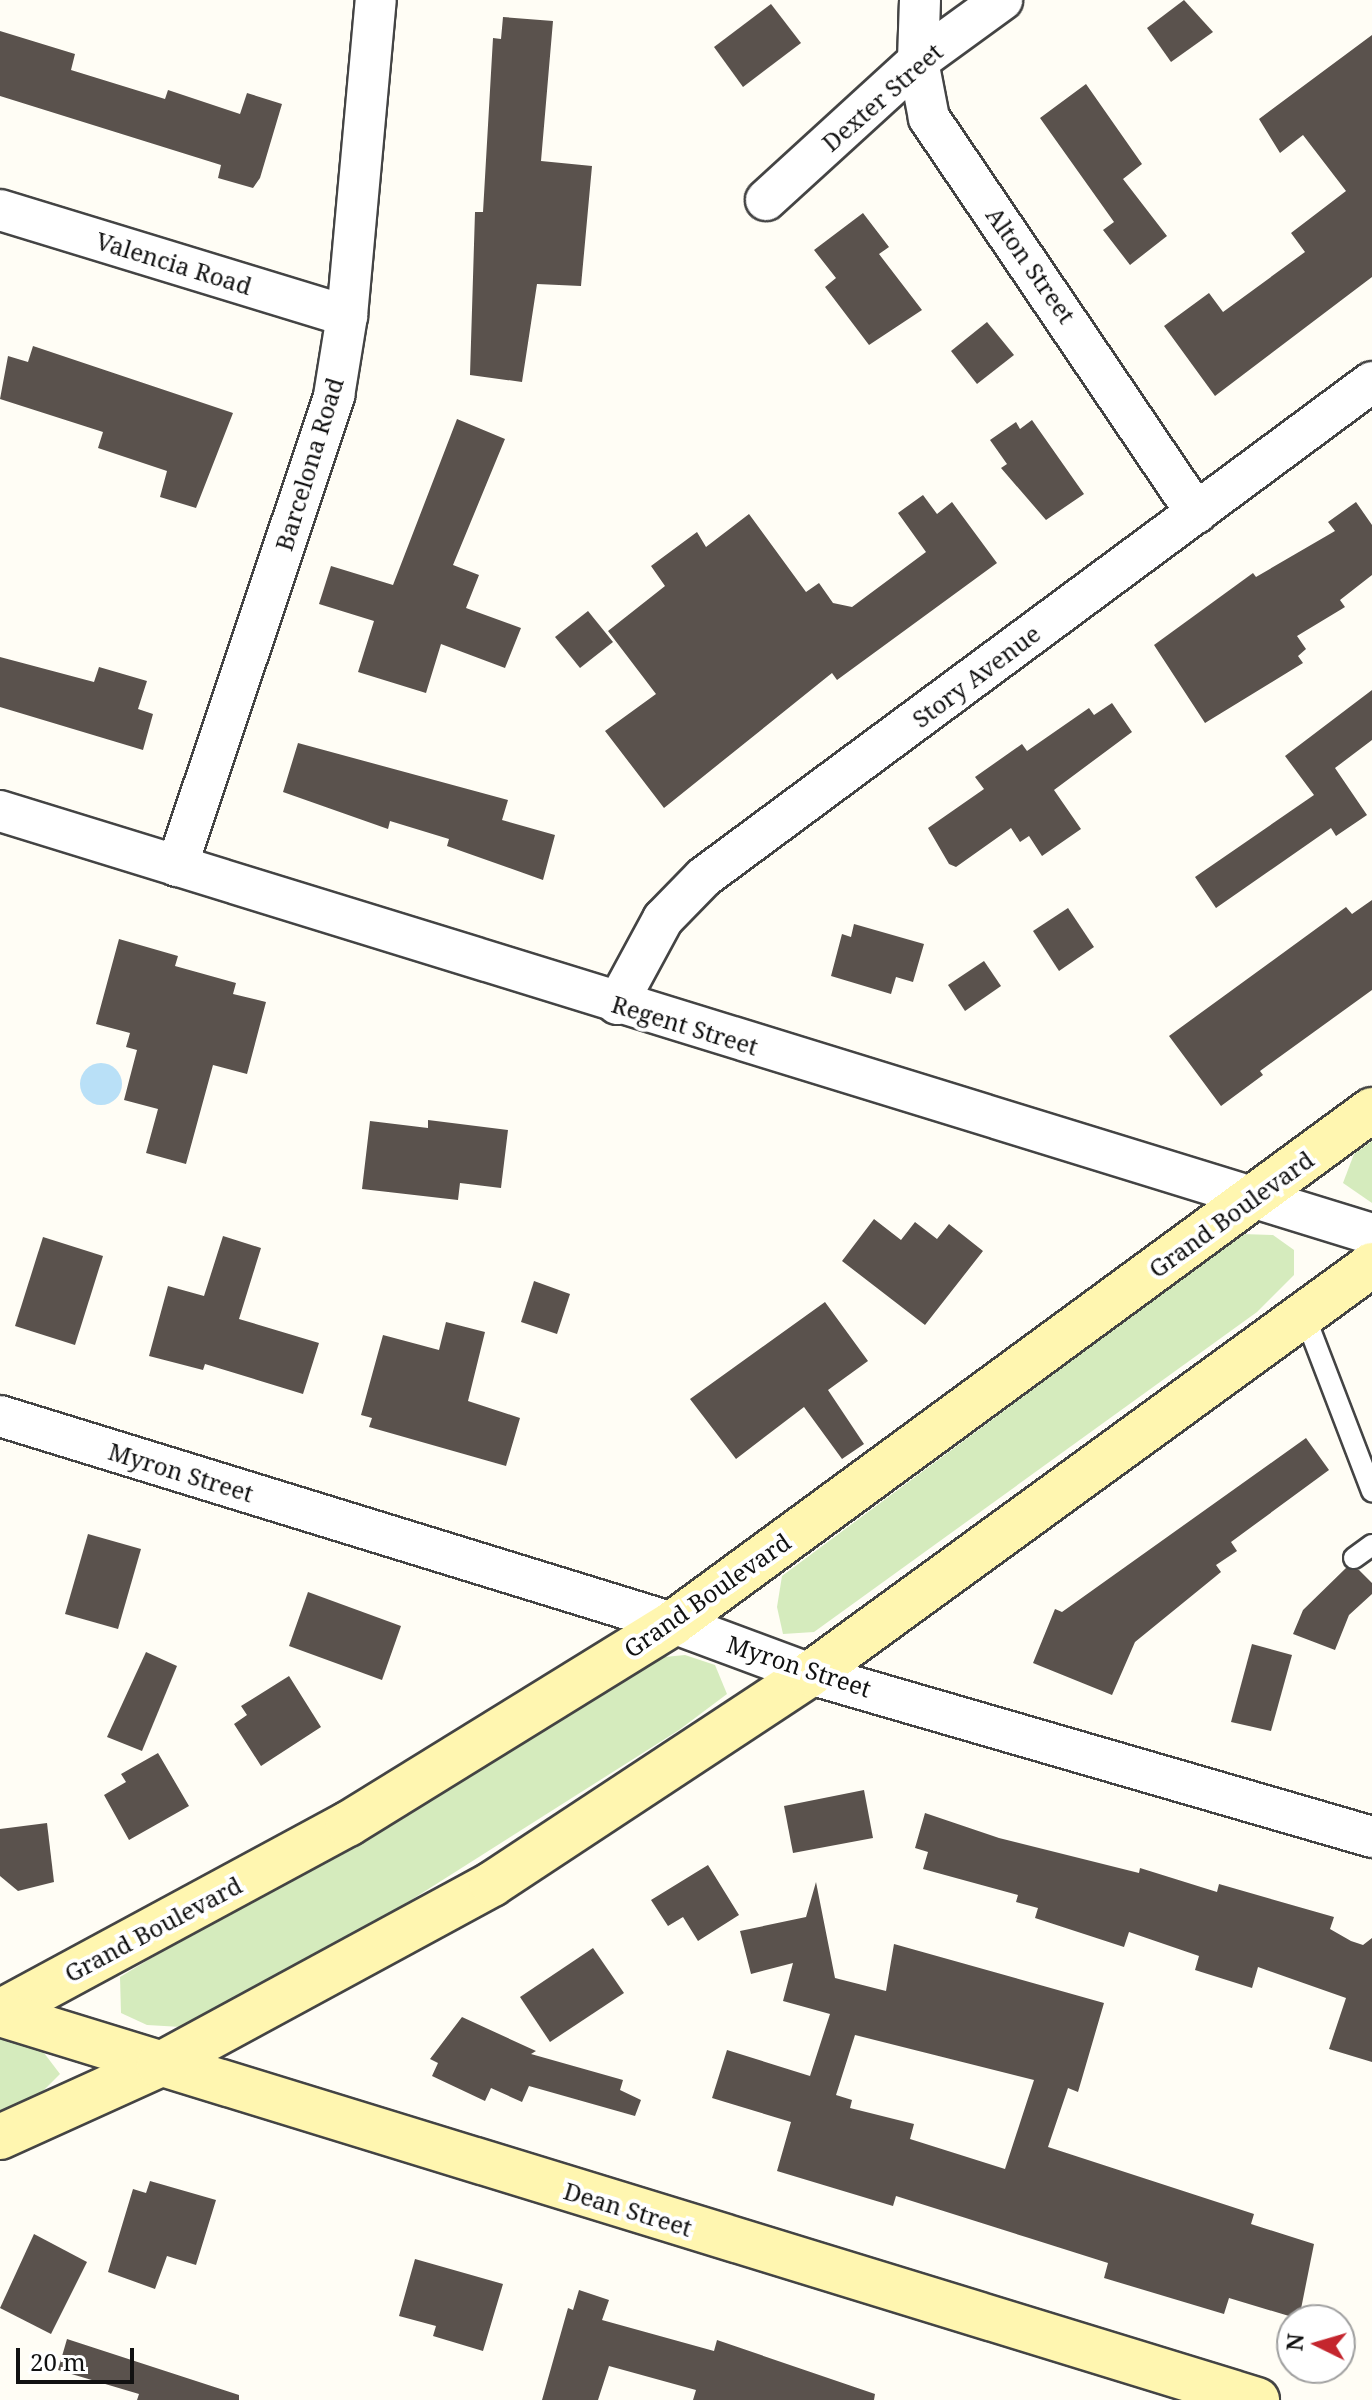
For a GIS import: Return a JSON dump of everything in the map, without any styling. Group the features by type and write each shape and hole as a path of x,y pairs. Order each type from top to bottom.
{"street":[{"name":"Barcelona Road","path":"177,866 334,396 347,316 376,0"},
{"name":"Alton Street","path":"920,0 918,61 929,118 1196,513"},
{"name":"Dexter Street","path":"766,200 918,61 1002,0"},
{"name":"Valencia Road","path":"0,210 347,316"},
{"name":"Story Avenue","path":"617,1004 663,919 704,877 1372,382"},
{"name":"Regent Street","path":"0,811 1250,1200 1372,1234"},
{"name":"Grand Boulevard","path":"0,2013 348,1824 673,1623 1372,1110"},
{"path":"0,2137 159,2065 492,1884 810,1674 1372,1265"},
{"name":"Myron Street","path":"0,1416 673,1623 810,1674 1372,1837"},
{"name":"Dean Street","path":"0,2013 159,2065 1257,2400"}],"lane":[{"path":"1304,1314 1372,1491"},
{"path":"1354,1558 1372,1545"}],"green space":[{"path":"1372,1141 1372,1203 1343,1183 1354,1154"},
{"path":"1242,1234 1273,1235 1294,1250 1294,1275 1257,1312 814,1632 783,1634 777,1607 782,1576"},
{"path":"685,1655 715,1665 727,1694 679,1730 389,1914 181,2027 147,2025 121,2013 120,1977 644,1659"},
{"path":"0,2037 41,2049 60,2074 35,2099 0,2115"}],"water":[{"path":"101,1063 116,1069 122,1084 116,1099 101,1105 86,1099 80,1084 86,1069"}],"building":[{"path":"1184,0 1213,32 1171,62 1147,28"},
{"path":"771,4 801,43 743,87 714,47"},
{"path":"503,17 553,21 541,161 592,166 581,286 537,284 522,382 470,375 475,212 483,212 493,38 501,39"},
{"path":"0,31 75,54 71,70 165,99 168,90 240,114 247,93 282,104 260,178 253,188 218,178 221,165 0,96"},
{"path":"1372,35 1372,277 1215,396 1164,326 1209,293 1223,312 1305,252 1291,233 1346,191 1303,135 1280,153 1259,119"},
{"path":"1086,84 1142,164 1123,179 1167,236 1130,265 1103,230 1114,222 1040,118"},
{"path":"863,213 889,247 879,254 922,310 869,345 825,287 836,278 814,250"},
{"path":"987,322 1014,355 977,384 951,351"},
{"path":"33,346 233,413 196,508 160,497 167,471 98,448 103,432 0,399 8,356 28,362"},
{"path":"457,419 505,439 453,565 479,575 466,608 521,628 505,668 441,644 426,693 358,672 374,621 319,604 331,566 393,585"},
{"path":"1032,420 1084,494 1046,520 1001,468 1007,464 990,440 1016,422 1020,429"},
{"path":"923,495 937,514 952,502 997,563 837,680 832,673 664,808 605,731 656,694 608,631 665,586 651,566 697,532 706,547 749,514 806,592 819,583 833,603 852,607 926,552 898,513"},
{"path":"1356,502 1372,525 1372,575 1340,600 1345,607 1297,636 1306,649 1298,656 1303,663 1205,723 1154,645 1253,573 1256,577 1335,531 1328,522"},
{"path":"588,611 613,642 580,668 555,637"},
{"path":"0,657 94,682 99,667 147,681 138,709 153,714 143,750 0,707"},
{"path":"1372,690 1372,740 1335,768 1367,815 1336,836 1331,828 1216,908 1195,877 1314,795 1285,756"},
{"path":"1112,703 1132,732 1054,790 1081,829 1042,856 1029,836 1020,842 1011,828 956,867 949,864 928,828 984,789 975,777 1022,744 1027,751 1089,708 1094,715"},
{"path":"298,743 508,800 502,820 555,835 543,880 447,846 449,839 390,821 388,829 283,792"},
{"path":"1372,900 1372,990 1260,1071 1263,1075 1221,1106 1169,1036 1346,907 1352,914"},
{"path":"1068,908 1094,947 1059,971 1033,931"},
{"path":"854,924 924,944 913,982 896,977 891,994 831,976 842,934 851,937"},
{"path":"119,939 178,956 175,966 236,983 233,994 266,1002 247,1074 213,1065 186,1164 146,1153 158,1109 124,1100 137,1050 126,1047 130,1033 96,1024"},
{"path":"984,961 1001,986 965,1011 948,985"},
{"path":"428,1120 508,1130 501,1188 460,1183 458,1200 362,1189 370,1121 428,1128"},
{"path":"874,1219 901,1240 915,1222 937,1239 949,1224 983,1251 925,1325 842,1261"},
{"path":"223,1236 261,1248 239,1319 319,1343 303,1394 205,1364 203,1370 149,1356 168,1286 204,1296"},
{"path":"43,1237 103,1256 75,1345 15,1326"},
{"path":"534,1281 570,1294 557,1334 521,1322"},
{"path":"825,1302 868,1361 828,1390 864,1444 842,1459 804,1407 736,1459 690,1399"},
{"path":"446,1322 485,1332 468,1401 520,1418 506,1466 369,1427 372,1418 361,1415 383,1335 439,1350"},
{"path":"1306,1438 1329,1470 1231,1542 1237,1551 1216,1565 1221,1572 1135,1642 1112,1695 1033,1663 1055,1609 1062,1612"},
{"path":"88,1534 141,1549 118,1629 65,1614"},
{"path":"1346,1568 1359,1570 1372,1583 1372,1594 1349,1615 1335,1650 1293,1634 1303,1610"},
{"path":"308,1592 401,1626 382,1680 289,1646"},
{"path":"1252,1644 1292,1655 1271,1731 1231,1722"},
{"path":"146,1652 177,1666 142,1751 107,1737"},
{"path":"289,1676 321,1727 261,1766 234,1724 247,1715 241,1706"},
{"path":"158,1753 189,1806 129,1840 104,1795 126,1782 121,1774"},
{"path":"864,1790 873,1838 793,1853 784,1806"},
{"path":"925,1813 999,1838 1139,1873 1140,1868 1217,1892 1219,1884 1334,1917 1330,1929 1351,1941 1363,1945 1372,1938 1372,2062 1329,2049 1346,1998 1258,1967 1252,1988 1195,1970 1199,1956 1129,1932 1124,1947 1035,1918 1038,1908 1016,1902 1018,1895 923,1869 928,1852 915,1848"},
{"path":"47,1823 54,1882 18,1891 0,1876 0,1829"},
{"path":"708,1865 739,1915 698,1941 683,1917 668,1926 651,1900"},
{"path":"816,1882 835,1978 886,1991 894,1944 1104,2003 1078,2092 1068,2088 1048,2147 1254,2214 1251,2224 1314,2244 1302,2304 1276,2304 1276,2312 1229,2298 1224,2314 1104,2278 1108,2263 896,2196 893,2206 777,2171 791,2122 712,2098 727,2050 810,2076 830,2014 783,2001 793,1963 751,1974 740,1931 806,1917","holes":["855,2035 1034,2080 1005,2169 910,2139 914,2124 850,2108 852,2100 836,2095"]},
{"path":"593,1948 624,1993 550,2042 520,1997"},
{"path":"462,2017 536,2051 531,2054 623,2080 620,2090 641,2100 635,2116 529,2086 522,2102 491,2088 485,2101 432,2076 438,2063 430,2059"},
{"path":"150,2181 216,2200 196,2265 167,2256 155,2289 108,2272 133,2189 146,2193"},
{"path":"34,2234 87,2262 51,2334 0,2308"},
{"path":"415,2259 503,2284 483,2351 433,2336 436,2326 399,2316"},
{"path":"579,2290 609,2300 602,2320 714,2351 717,2340 875,2394 874,2400 693,2400 696,2390 609,2366 598,2400 542,2400 568,2308 573,2310"},
{"path":"67,2339 239,2395 239,2400 137,2400 139,2394 58,2370"}]}
